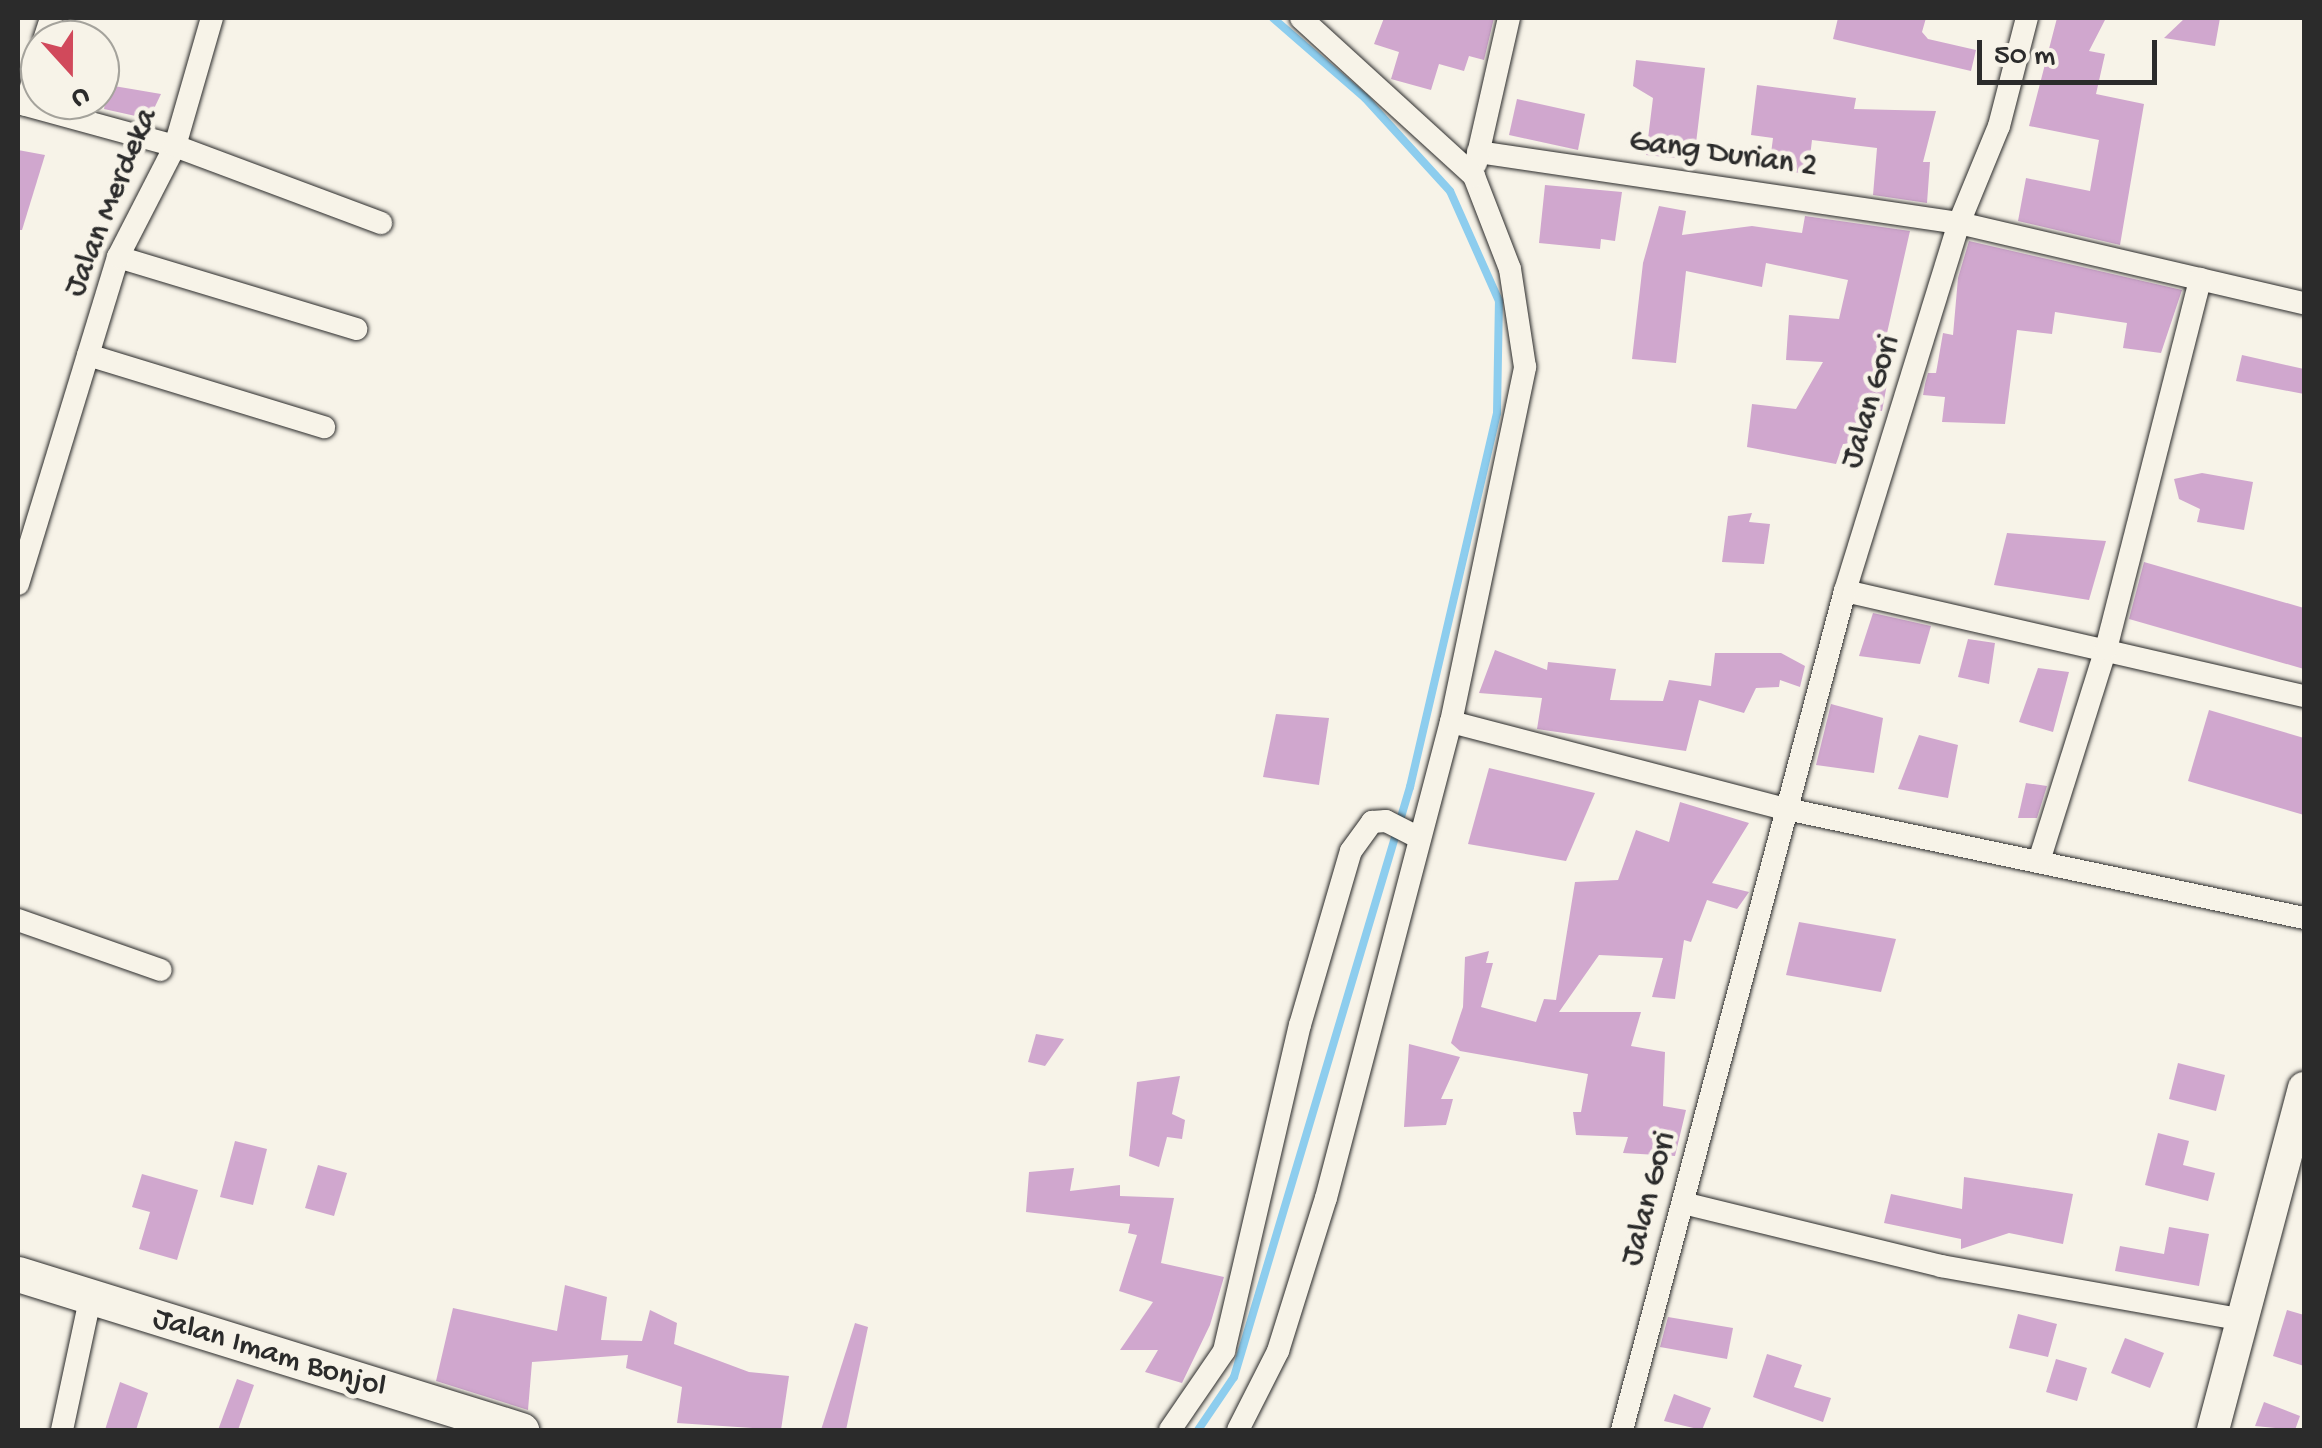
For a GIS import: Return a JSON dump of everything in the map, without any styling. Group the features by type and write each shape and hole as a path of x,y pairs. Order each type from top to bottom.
{"main road":[{"path":"2214,1430 2304,1088"},
{"name":"Jalan Imam Bonjol","path":"18,1274 521,1430"}],"street":[{"name":"Jalan Merdeka","path":"18,584 118,257 175,146 212,18"},
{"path":"1238,1430 1298,1293 1416,835 1450,722 1526,367 1510,269 1474,176 1300,18"},
{"path":"1474,176 1509,18"},
{"name":"Jalan Gori","path":"1622,1430 1846,590 1959,222 2000,126 2027,18"},
{"path":"80,120 175,146 381,222"},
{"name":"Gang Durian 2","path":"1478,152 1959,222 2304,303"},
{"path":"118,257 356,329"},
{"path":"2039,861 2106,650 2200,279"},
{"path":"88,354 324,426"},
{"path":"1846,590 2304,696"},
{"path":"1450,722 1786,809 2304,918"},
{"path":"1170,1430 1224,1352 1300,1025 1351,851 1367,823 1386,821 1416,835"},
{"path":"18,920 161,970"},
{"path":"1682,1202 1941,1266 2244,1320"},
{"path":"62,1430 90,1299"}],"building":[{"path":"1384,18 1494,18 1484,60 1469,56 1464,71 1439,64 1431,90 1391,79 1399,52 1374,44"},
{"path":"1838,18 1926,18 1922,32 1928,39 1976,50 1971,71 1833,39"},
{"path":"2057,18 2106,18 2089,51 2105,54 2096,94 2144,104 2120,245 2018,221 2026,178 2090,191 2099,140 2029,126"},
{"path":"2185,18 2220,18 2215,46 2164,38"},
{"path":"1636,60 1705,68 1694,160 1646,155 1653,98 1633,86"},
{"path":"1757,85 1856,98 1854,109 1936,111 1923,162 1930,162 1927,203 1873,195 1877,148 1812,140 1808,174 1769,169 1773,138 1751,135"},
{"path":"120,87 161,94 149,119 120,113"},
{"path":"1517,99 1585,114 1578,150 1509,135"},
{"path":"18,150 45,155 22,230 18,230"},
{"path":"1545,185 1622,192 1615,241 1601,239 1600,249 1539,243"},
{"path":"1659,206 1686,211 1682,235 1752,226 1802,233 1805,216 1910,231 1876,382 1887,384 1882,411 1874,410 1863,442 1843,444 1836,464 1747,447 1752,404 1796,409 1823,362 1786,360 1789,315 1839,319 1848,280 1766,263 1762,287 1686,271 1676,363 1632,359 1643,263"},
{"path":"1969,241 2182,290 2161,353 2123,348 2127,323 2055,312 2052,334 2017,330 2005,424 1942,422 1945,397 1923,395 1928,373 1936,373 1943,333 1953,335 1958,278"},
{"path":"2242,355 2304,369 2304,394 2236,381"},
{"path":"2202,473 2253,482 2244,530 2197,522 2200,509 2179,499 2174,479"},
{"path":"1752,513 1749,522 1770,524 1764,564 1722,562 1728,516"},
{"path":"2007,533 2106,541 2089,600 1994,585"},
{"path":"2144,562 2304,608 2304,669 2129,619"},
{"path":"1873,613 1931,626 1920,664 1859,656"},
{"path":"1968,639 1995,643 1989,684 1958,677"},
{"path":"1495,650 1547,670 1548,662 1616,669 1610,700 1663,701 1669,680 1711,686 1715,653 1781,653 1805,666 1800,687 1780,680 1779,687 1756,688 1744,713 1699,700 1686,751 1537,729 1542,698 1479,693"},
{"path":"2038,668 2069,672 2053,732 2019,722"},
{"path":"1831,704 1883,718 1874,773 1816,765"},
{"path":"2209,710 2304,738 2304,815 2188,781"},
{"path":"1276,714 1329,718 1319,785 1263,777"},
{"path":"1919,735 1958,745 1948,798 1898,789"},
{"path":"1489,768 1595,793 1566,861 1468,844"},
{"path":"2026,783 2047,786 2037,818 2018,818"},
{"path":"1680,802 1749,823 1712,883 1749,892 1737,909 1707,900 1691,942 1684,940 1675,999 1652,997 1663,958 1599,955 1559,1012 1641,1012 1631,1046 1665,1052 1663,1106 1686,1110 1675,1156 1623,1153 1628,1137 1576,1135 1573,1112 1581,1112 1588,1074 1460,1051 1451,1043 1463,1007 1465,957 1489,951 1486,963 1493,963 1481,1007 1536,1022 1544,999 1556,1000 1575,882 1618,880 1636,830 1669,842"},
{"path":"1799,922 1896,939 1881,992 1786,975"},
{"path":"1036,1034 1064,1039 1045,1066 1028,1062"},
{"path":"1409,1044 1460,1057 1441,1099 1453,1099 1446,1125 1404,1127"},
{"path":"2178,1063 2225,1075 2216,1111 2169,1099"},
{"path":"1180,1076 1172,1114 1185,1120 1182,1139 1167,1137 1159,1167 1129,1156 1137,1082"},
{"path":"2158,1133 2189,1141 2183,1165 2215,1173 2208,1201 2145,1185"},
{"path":"235,1141 267,1149 253,1205 220,1197"},
{"path":"318,1165 347,1173 334,1216 305,1208"},
{"path":"1074,1168 1070,1191 1120,1185 1120,1196 1174,1198 1161,1263 1224,1277 1210,1325 1182,1383 1145,1372 1158,1350 1120,1350 1153,1302 1119,1291 1137,1235 1128,1233 1130,1224 1026,1212 1029,1172"},
{"path":"142,1174 198,1190 177,1260 139,1249 150,1212 132,1207"},
{"path":"1964,1177 2073,1194 2063,1244 2009,1233 1961,1249 1961,1239 1884,1223 1891,1194 1962,1209"},
{"path":"2169,1227 2209,1234 2199,1286 2115,1271 2120,1246 2164,1254"},
{"path":"565,1285 607,1297 601,1340 642,1341 650,1310 677,1323 674,1344 749,1372 789,1376 781,1430 677,1423 682,1387 626,1368 628,1355 532,1362 528,1410 436,1381 453,1308 557,1331"},
{"path":"2287,1310 2304,1315 2304,1366 2273,1356"},
{"path":"2018,1314 2057,1324 2048,1357 2009,1348"},
{"path":"1668,1317 1733,1328 1727,1359 1660,1347"},
{"path":"855,1323 868,1327 846,1430 821,1430"},
{"path":"2125,1338 2164,1353 2150,1388 2111,1373"},
{"path":"1767,1354 1802,1365 1794,1387 1831,1398 1823,1422 1753,1397"},
{"path":"2056,1359 2087,1368 2077,1401 2046,1392"},
{"path":"237,1379 254,1385 238,1430 218,1430"},
{"path":"120,1382 148,1393 136,1430 105,1430"},
{"path":"1674,1394 1711,1408 1702,1430 1664,1421"},
{"path":"2264,1402 2300,1416 2295,1430 2255,1426"}],"waterway":[{"path":"1198,1430 1234,1377 1410,787 1497,413 1499,301 1450,191 1365,98 1273,18"}]}
